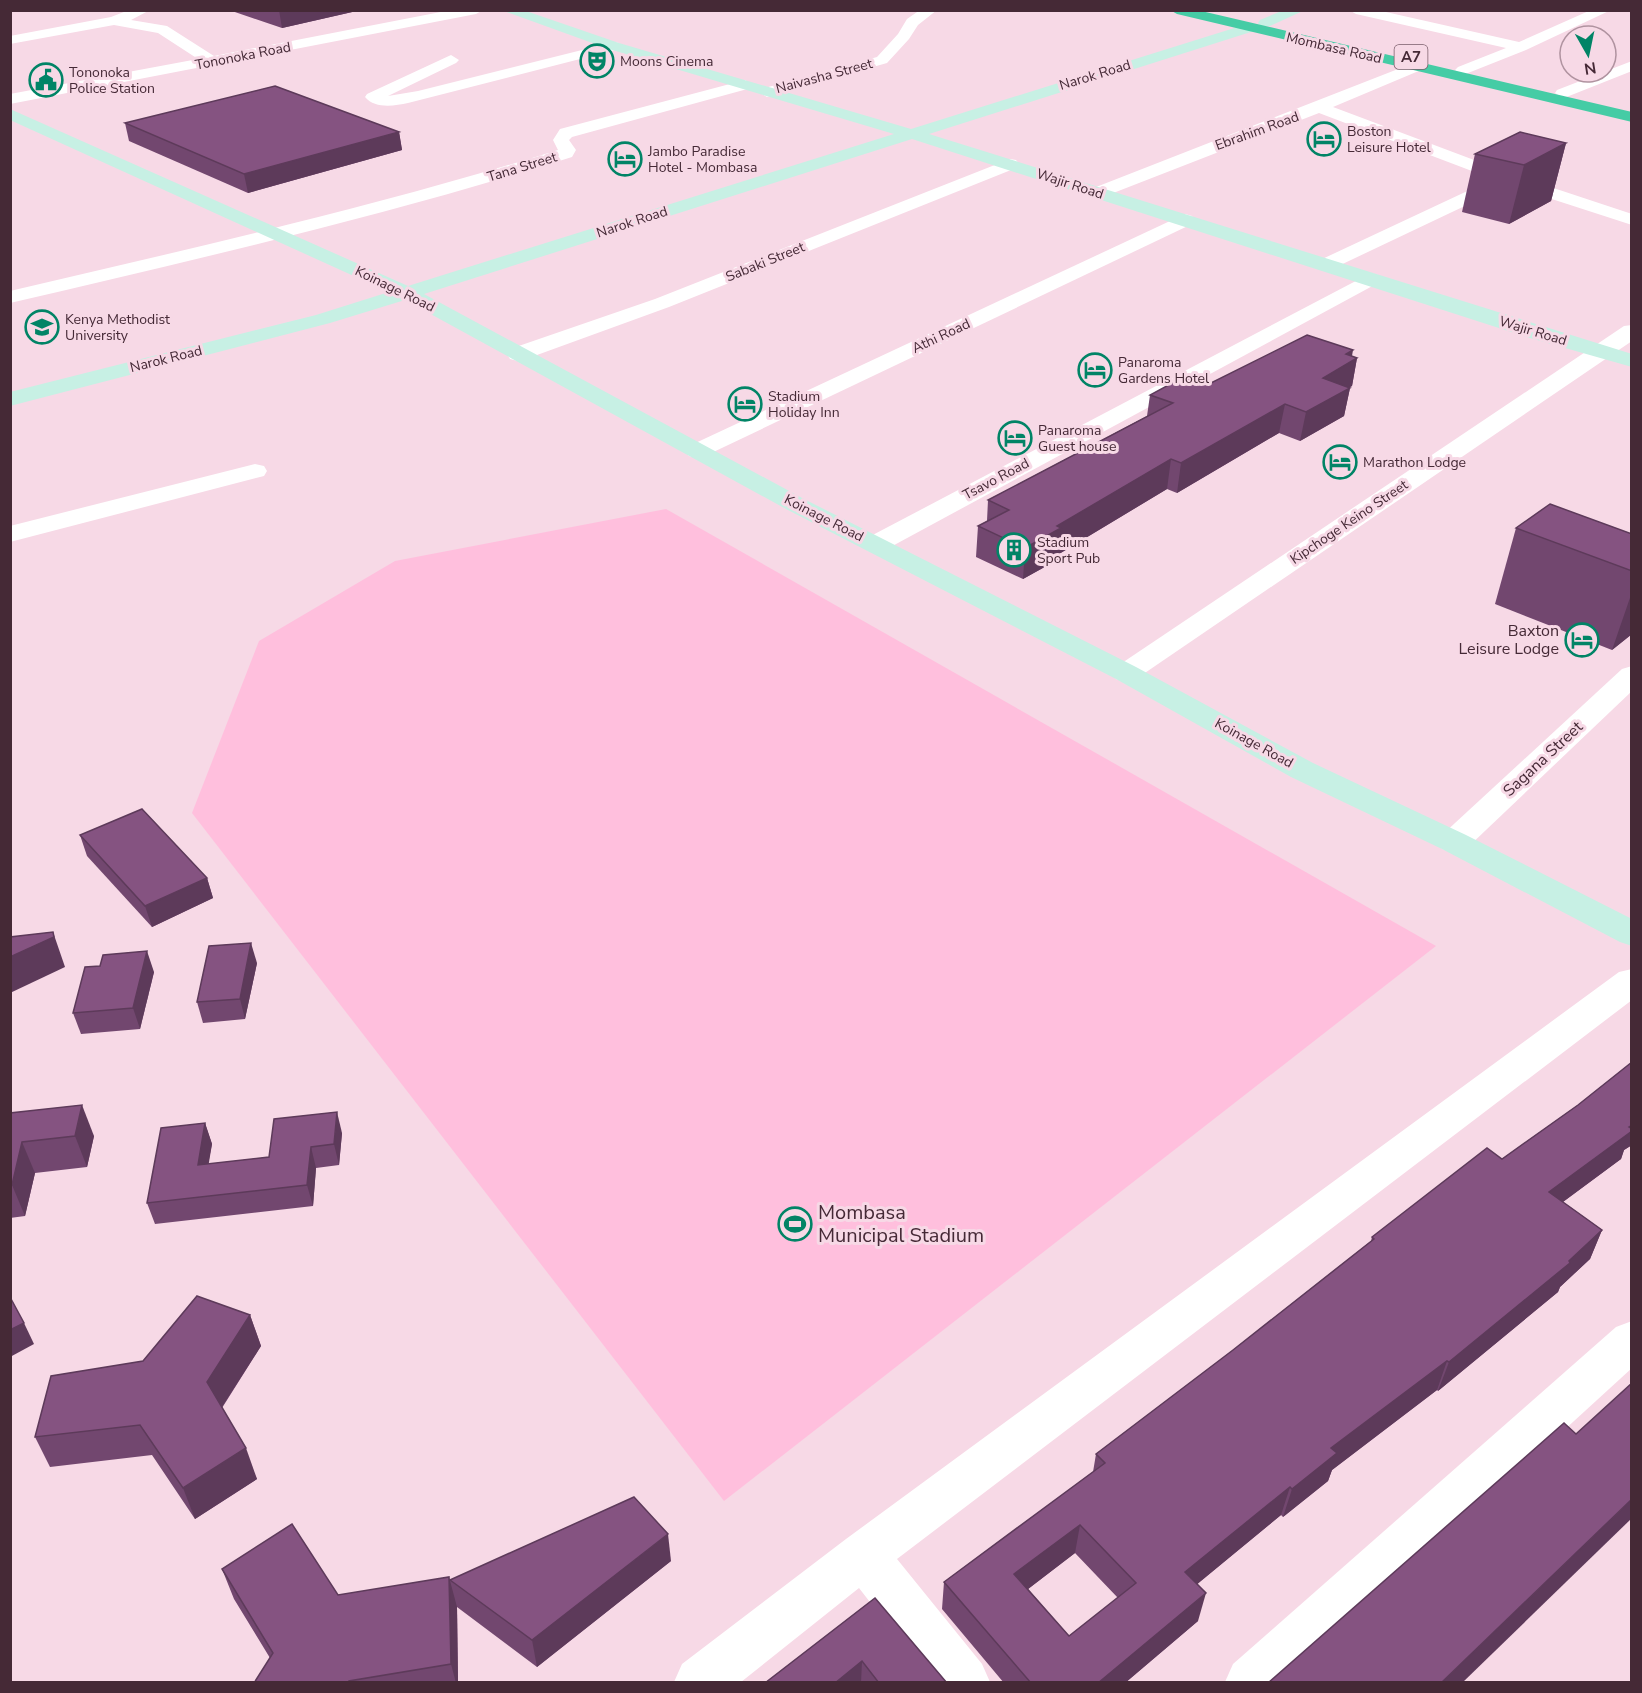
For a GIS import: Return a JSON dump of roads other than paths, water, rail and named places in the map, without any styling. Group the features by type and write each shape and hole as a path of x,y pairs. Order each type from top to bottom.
{"highway":[{"name":"Mombasa Road","path":"1176,10 1214,14 1632,109"},
{"name":"Mombasa Road","path":"1295,34 1416,67 1632,117"}],"street":[{"path":"10,40 114,21 143,10"},
{"name":"Tononoka Road","path":"10,99 476,10"},
{"name":"Wajir Road","path":"508,10 614,46 1010,164 1632,361"},
{"name":"Naivasha Street","path":"767,92 882,60 904,36 912,22 930,10"},
{"name":"Narok Road","path":"10,399 323,319 1257,25 1298,10"},
{"path":"1356,10 1521,47"},
{"path":"1463,70 1604,10"},
{"path":"114,21 162,29 212,61"},
{"path":"451,60 373,97 390,101 419,96 614,46"},
{"path":"1563,93 1632,65"},
{"name":"Ebrahim Road","path":"1097,193 1225,142 1320,108 1416,67"},
{"name":"Tana Street","path":"275,235 555,158 566,153 567,150 561,140 566,133 745,85"},
{"path":"1320,108 1508,179 1632,220"},
{"name":"Koinage Road","path":"10,114 408,293 613,403 696,451 1030,626 1126,673 1302,770 1454,842 1632,934"},
{"name":"Sabaki Street","path":"518,354 662,303 1010,164"},
{"path":"1324,265 1508,179"},
{"name":"Athi Road","path":"696,451 1185,220"},
{"path":"10,297 275,235"},
{"name":"Tsavo Road","path":"876,544 1371,279"},
{"name":"Kipchoge Keino Street","path":"1126,673 1599,351 1632,331"},
{"path":"10,534 255,471"},
{"name":"Sagana Street","path":"1454,842 1632,675"},
{"path":"700,1683 863,1555 1632,981"},
{"path":"1251,1683 1632,1340"},
{"path":"863,1555 964,1683"}],"place":[{"name":"Moons Cinema","path":"597,61"},
{"name":"Tononoka Police Station","path":"46,80"},
{"name":"Boston Leisure Hotel","path":"1324,139"},
{"name":"Jambo Paradise Hotel - Mombasa","path":"625,159"},
{"name":"Kenya Methodist University","path":"42,327"},
{"name":"Panaroma Gardens Hotel","path":"1095,370"},
{"name":"Stadium Holiday Inn","path":"745,404"},
{"name":"Panaroma Guest house","path":"1015,438"},
{"name":"Marathon Lodge","path":"1340,462"},
{"name":"Stadium Sport Pub","path":"1014,550"},
{"name":"Baxton Leisure Lodge","path":"1582,640"},
{"name":"Mombasa Municipal Stadium","path":"795,1224"}]}
